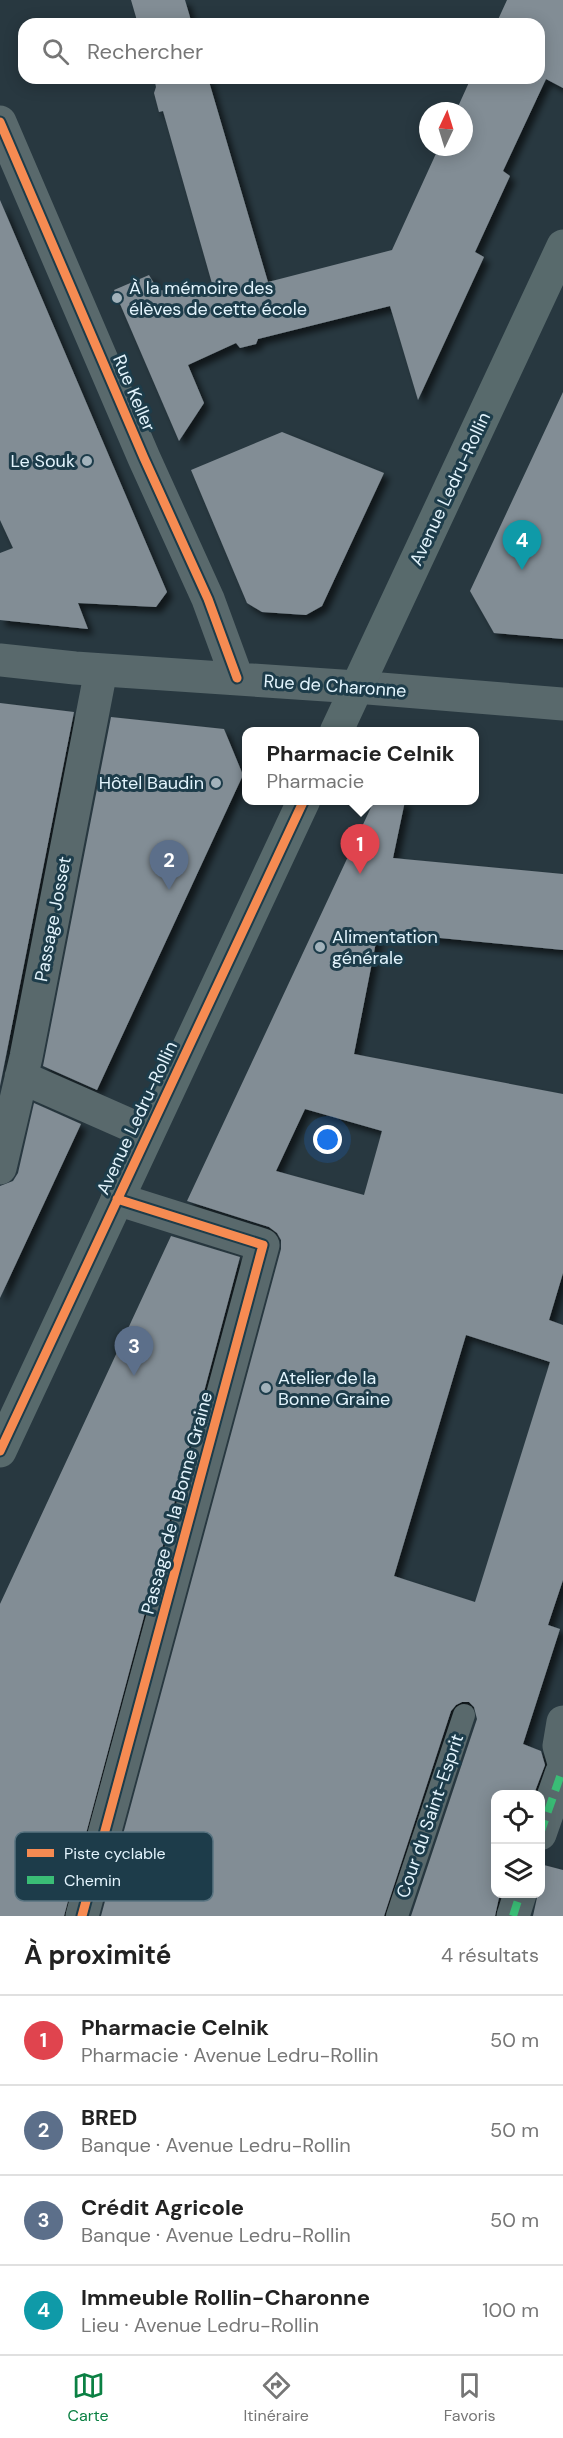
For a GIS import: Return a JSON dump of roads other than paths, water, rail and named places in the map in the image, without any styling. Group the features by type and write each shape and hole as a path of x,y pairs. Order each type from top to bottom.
{"main road":[{"name":"Avenue Ledru-Rollin","path":"338,727 563,246"},
{"name":"Avenue Ledru-Rollin","path":"0,1451 302,805"}],"street":[{"name":"Rue Keller","path":"0,122 144,458 208,599 237,678"},
{"name":"Rue de Charonne","path":"0,660 101,670 237,678 563,704"},
{"name":"Passage Josset","path":"0,1168 11,1075 101,670"},
{"path":"11,1075 148,1133"},
{"name":"Passage de la Bonne Graine","path":"105,1832 263,1245 117,1199"},
{"path":"545,1819 562,1767 559,1746 563,1722"},
{"path":"513,1916 518,1898"},
{"name":"Passage de la Bonne Graine","path":"82,1916 86,1901"}],"lane":[{"name":"Cour du Saint-Esprit","path":"397,1916 464,1715"}],"place":[{"name":"À la mémoire des élèves de cette école","path":"117,298"},
{"name":"Le Souk","path":"87,461"},
{"name":"Immeuble Rollin-Charonne","path":"522,570"},
{"name":"Hôtel Baudin","path":"216,783"},
{"name":"Pharmacie Celnik","path":"360,874"},
{"name":"BRED","path":"169,890"},
{"name":"Alimentation générale","path":"320,947"},
{"name":"Crédit Agricole","path":"134,1376"},
{"name":"Atelier de la Bonne Graine","path":"266,1388"}]}
